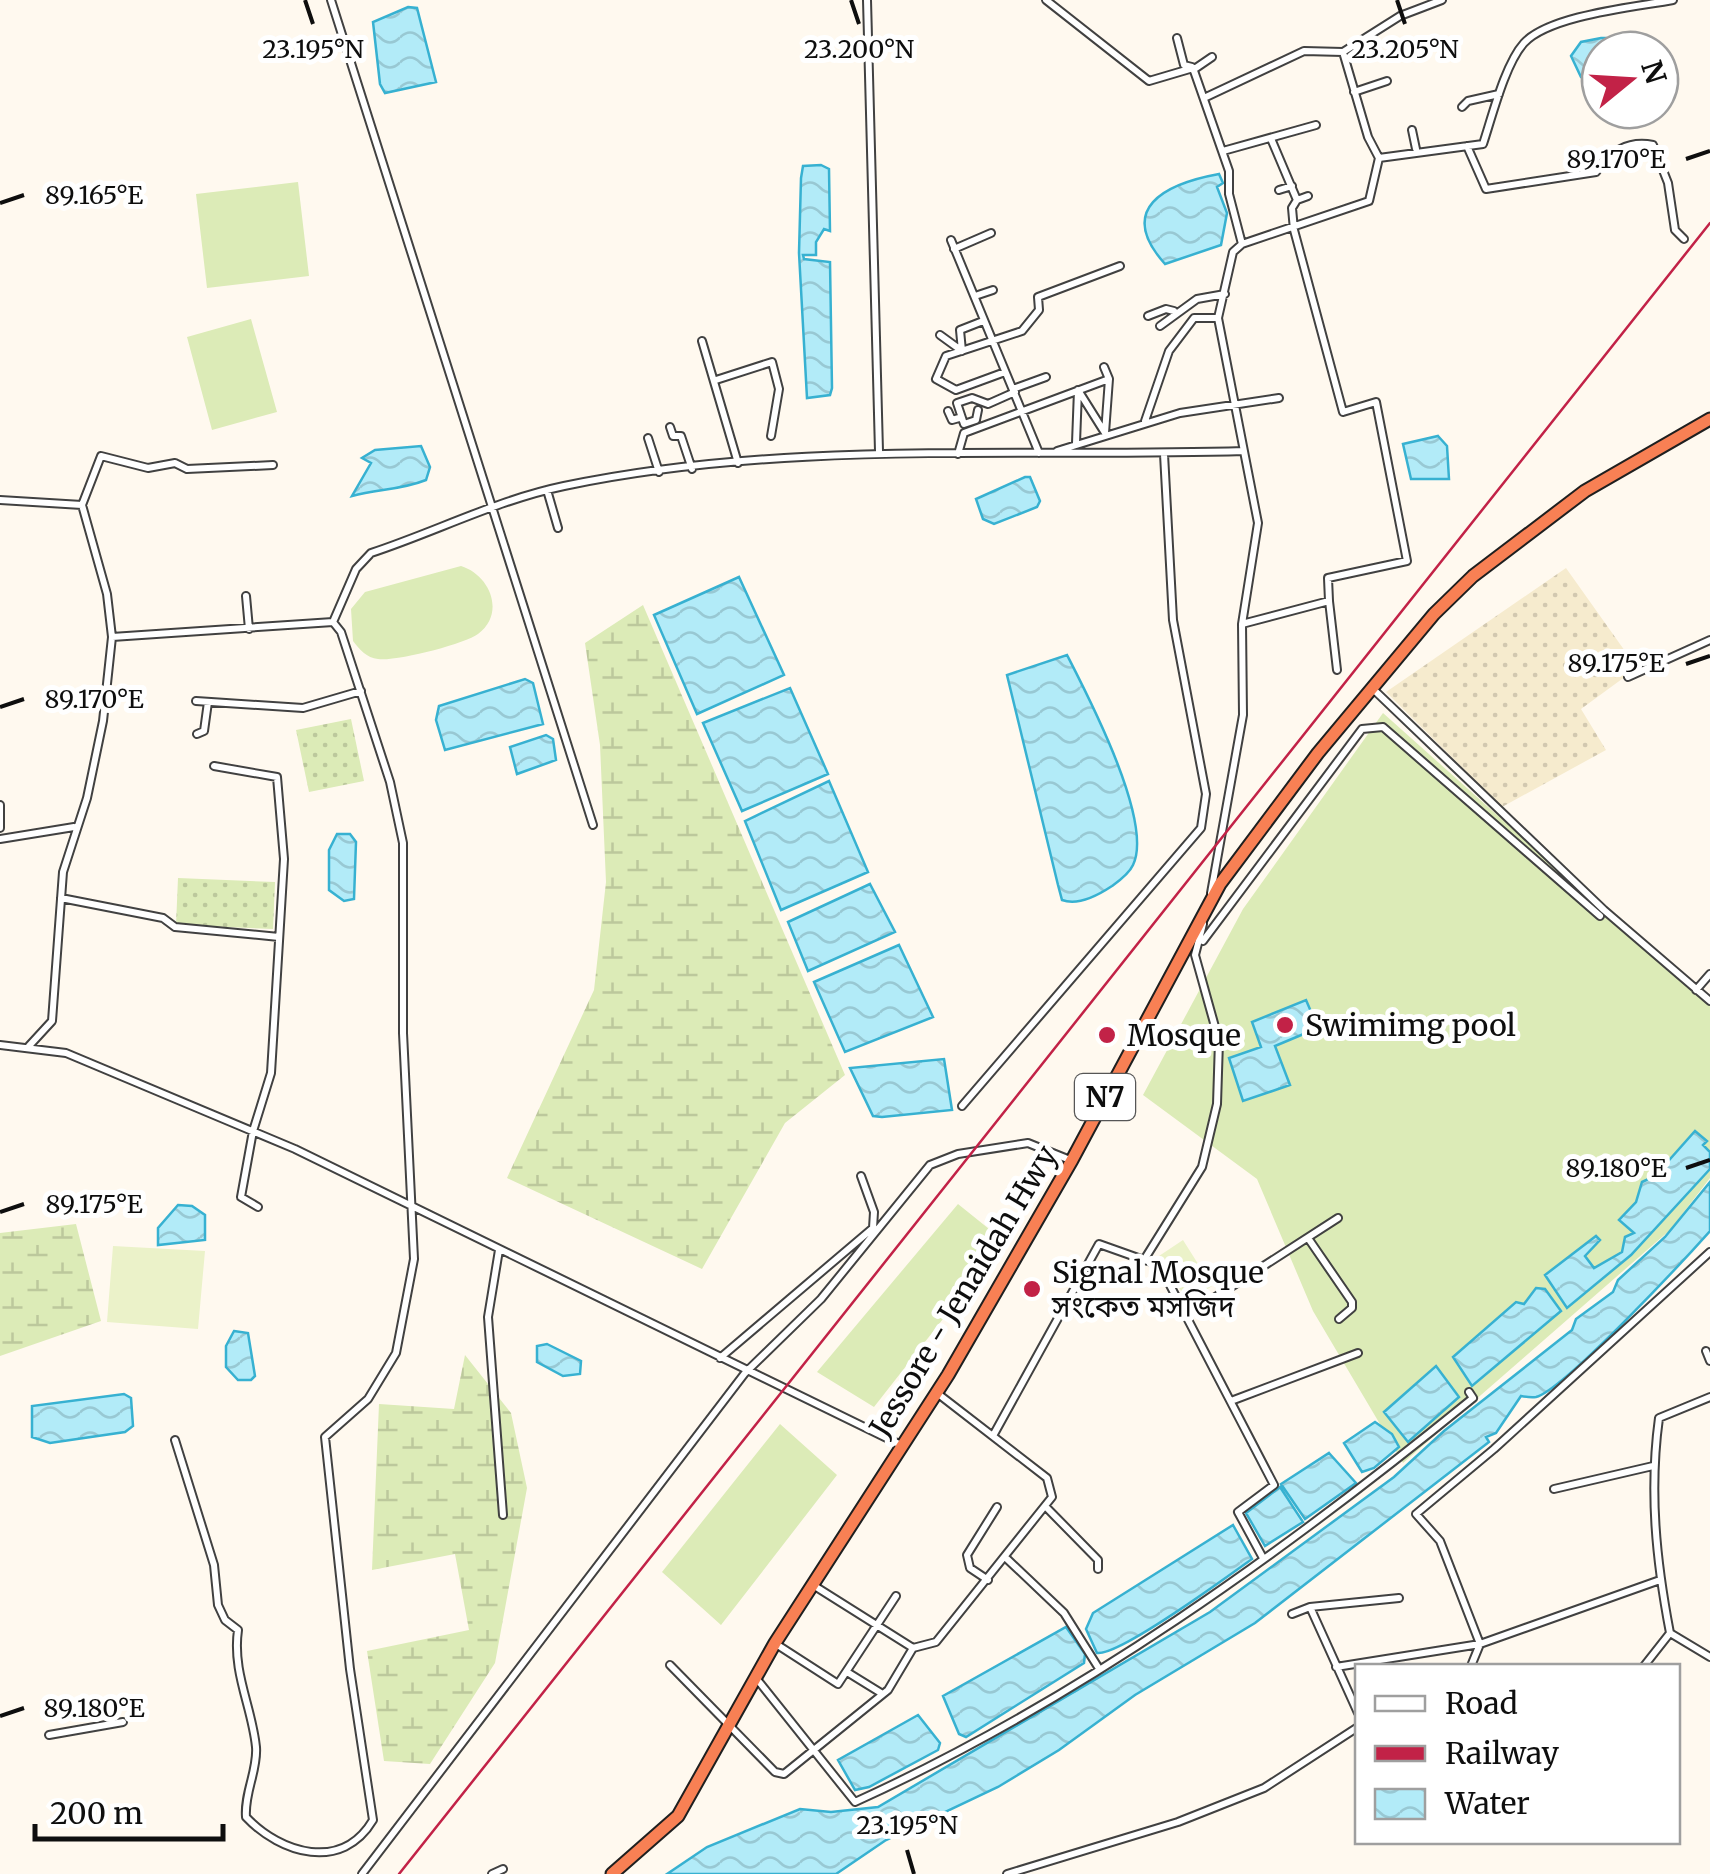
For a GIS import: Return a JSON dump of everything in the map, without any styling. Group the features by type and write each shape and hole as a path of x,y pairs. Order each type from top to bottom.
{"highway":[{"name":"Jessore - Jenaidah Hwy","path":"612,1874 678,1816 775,1643 936,1392 1072,1160 1209,903 1371,687 1473,576 1586,491 1710,419"}],"street":[{"path":"331,0 593,825"},
{"path":"867,0 880,451"},
{"path":"1046,0 1149,81 1193,69 1212,57"},
{"path":"1204,98 1304,51 1343,52 1400,16 1442,0"},
{"path":"1599,0 1603,13"},
{"path":"1380,158 1416,149 1483,144 1500,94 1524,43 1555,25 1673,0"},
{"path":"1176,38 1184,65 1193,69 1223,151 1242,244"},
{"path":"1144,1260 1202,1168 1216,1104 1220,1041 1195,955 1209,903 1244,715 1242,624 1258,523 1218,318 1234,252 1242,244 1294,230 1368,201 1380,158 1368,136 1343,52"},
{"path":"1354,92 1387,82"},
{"path":"1462,107 1468,101 1500,94"},
{"path":"1223,151 1255,140 1272,141 1316,125"},
{"path":"1412,130 1416,149"},
{"path":"1272,141 1278,164 1286,166 1296,200 1292,208 1294,230 1343,412 1376,402 1407,561 1328,578 1337,670"},
{"path":"1467,146 1486,189 1596,172 1609,153 1641,143 1654,145 1668,183 1675,230 1684,239"},
{"path":"1279,190 1292,186"},
{"path":"1296,200 1308,196"},
{"path":"991,233 952,244 1039,453"},
{"path":"978,410 976,420 964,424 952,389 936,378 946,356 1022,331 1039,310 1038,297 1120,266"},
{"path":"975,296 993,290"},
{"path":"1160,326 1198,300 1225,294"},
{"path":"1148,316 1166,308 1174,311"},
{"path":"1185,315 1218,318"},
{"path":"1145,422 1168,351 1194,318"},
{"path":"962,351 960,330 983,321"},
{"path":"940,335 962,351"},
{"path":"702,341 738,464"},
{"path":"716,380 772,362 779,388 771,436"},
{"path":"1104,367 1109,379 1105,434"},
{"path":"952,389 1005,372"},
{"path":"957,403 972,398 988,404 1046,377"},
{"path":"958,454 964,433 1109,379"},
{"path":"1078,390 1105,434"},
{"path":"1076,444 1078,390"},
{"path":"1052,453 1145,422 1279,398"},
{"path":"948,412 952,420 960,418"},
{"path":"670,427 674,436 680,436 692,469"},
{"path":"648,438 659,472"},
{"path":"333,622 356,569 370,553 547,490 659,472 880,451 1244,452"},
{"path":"962,1106 1200,828 1206,794 1173,620 1164,454"},
{"path":"28,1047 52,1021 62,898 74,828 87,798 103,721 112,636 108,594 82,505 101,456 148,468 175,463 187,469 274,465"},
{"path":"547,490 558,528"},
{"path":"0,500 82,505"},
{"path":"246,596 249,629"},
{"path":"1242,624 1329,601"},
{"path":"112,636 333,622"},
{"path":"175,1440 214,1565 218,1606 224,1620 238,1630 240,1686 257,1749 245,1802 246,1816 285,1849 327,1852 361,1840 373,1820 350,1669 324,1437 368,1400 396,1353 414,1259 403,1033 403,843 390,782 341,632 333,622"},
{"path":"1628,677 1710,640"},
{"path":"1371,687 1604,910 1710,1001"},
{"path":"196,702 302,708 361,691"},
{"path":"196,734 204,731 208,702"},
{"path":"1203,941 1362,729 1384,727 1600,916"},
{"path":"214,766 277,777 284,859 270,1073 253,1131 242,1197 258,1206"},
{"path":"0,805 0,828"},
{"path":"0,839 74,828"},
{"path":"62,898 162,918 175,927 279,937"},
{"path":"1696,990 1710,974"},
{"path":"0,1046 66,1053 253,1131 901,1445"},
{"path":"362,1874 745,1372 821,1299 930,1165 958,1154 1028,1143 1072,1160"},
{"path":"720,1358 873,1228 874,1212 861,1176"},
{"path":"1186,1316 1338,1218"},
{"path":"1308,1238 1352,1302 1352,1308 1339,1318"},
{"path":"994,1434 1099,1244 1159,1264 1274,1485 1238,1512 1263,1558"},
{"path":"499,1250 488,1317 502,1514"},
{"path":"1472,1664 1480,1644 1440,1541 1416,1514 1494,1450 1710,1252"},
{"path":"1706,1351 1710,1361"},
{"path":"1231,1402 1358,1353"},
{"path":"670,1666 775,1772 784,1774 888,1690 913,1648 936,1642 1052,1497 1046,1478 936,1392"},
{"path":"755,1678 855,1802 997,1728 1263,1558 1473,1398 1470,1392"},
{"path":"1710,1397 1659,1418 1653,1466 1660,1580 1670,1632 1710,1657"},
{"path":"1554,1489 1653,1466"},
{"path":"1045,1506 1098,1560 1098,1569"},
{"path":"988,1580 970,1568 967,1554 998,1507"},
{"path":"1006,1558 1064,1612 1098,1667"},
{"path":"1336,1667 1480,1644 1660,1580"},
{"path":"812,1584 913,1648"},
{"path":"775,1643 838,1684 896,1596"},
{"path":"1292,1614 1310,1607 1399,1598"},
{"path":"1310,1607 1355,1707"},
{"path":"1646,1664 1670,1632"},
{"path":"847,1672 880,1693"},
{"path":"49,1735 122,1722"},
{"path":"1007,1874 1178,1822 1264,1788 1355,1729"},
{"path":"492,1874 503,1869"}],"shaded area":[{"path":"1566,568 1637,668 1581,709 1606,750 1502,807 1386,692"}],"green space":[{"path":"298,182 309,276 207,288 196,194"},
{"path":"251,319 277,412 212,430 187,337"},
{"path":"461,566 480,577 491,596 491,616 478,634 445,647 386,659 370,657 353,641 351,609 365,592"},
{"path":"643,605 845,1075 785,1123 702,1269 507,1178 594,990 606,882 600,745 585,643"},
{"path":"1383,713 1710,1005 1710,1178 1670,1230 1403,1463 1313,1311 1257,1179 1143,1095 1243,909"},
{"path":"351,719 364,781 309,792 296,730"},
{"path":"178,878 275,882 273,929 176,925"},
{"path":"958,1204 1004,1241 874,1407 817,1372"},
{"path":"76,1224 101,1321 0,1356 0,1233"},
{"path":"1183,1240 1212,1286 1188,1302 1159,1256"},
{"path":"113,1246 205,1251 198,1329 107,1322"},
{"path":"465,1355 511,1413 527,1488 495,1663 430,1764 384,1761 367,1651 469,1630 455,1554 372,1570 379,1404 454,1409"},
{"path":"780,1424 837,1475 721,1625 662,1572"}],"water":[{"path":"408,7 417,8 436,82 385,93 380,84 373,22"},
{"path":"1580,43 1580,75 1571,56"},
{"path":"821,165 829,169 830,231 824,229 816,242 816,255 803,255 804,259 830,262 832,388 830,395 807,398 799,253 801,178 803,166"},
{"path":"1219,174 1223,183 1217,187 1227,213 1221,245 1165,264 1151,245 1145,228 1146,214 1153,202 1180,185"},
{"path":"1438,436 1447,446 1449,479 1411,479 1403,444"},
{"path":"421,446 430,467 426,480 352,496 371,463 362,458 375,450"},
{"path":"1030,477 1040,501 1037,507 994,524 983,519 976,499"},
{"path":"739,577 784,675 697,714 654,615"},
{"path":"1067,655 1116,759 1127,790 1137,845 1133,865 1124,877 1100,893 1074,902 1062,900 1007,675"},
{"path":"525,679 533,683 543,724 445,750 436,720 439,706"},
{"path":"790,688 828,774 742,811 703,723"},
{"path":"546,735 553,739 556,760 517,774 510,747"},
{"path":"829,781 868,872 781,910 745,821"},
{"path":"337,834 350,834 356,842 354,899 344,901 329,890 329,850"},
{"path":"870,884 895,932 808,971 788,922"},
{"path":"899,945 933,1017 845,1052 814,982"},
{"path":"1306,1000 1318,1028 1275,1046 1290,1085 1243,1101 1229,1058 1261,1047 1252,1022"},
{"path":"944,1059 952,1110 882,1117 873,1116 850,1068"},
{"path":"1695,1131 1707,1141 1703,1145 1710,1152 1710,1169 1631,1255 1567,1308 1545,1275 1596,1236 1600,1240 1585,1256 1594,1268 1622,1252 1625,1237 1634,1233 1619,1220 1636,1202 1642,1182 1655,1176"},
{"path":"1710,1182 1710,1231 1597,1349 1550,1389 1536,1397 1521,1396 1496,1433 1486,1437 1489,1442 1255,1623 1135,1695 1059,1750 998,1787 886,1840 836,1874 667,1874 707,1847 800,1809 831,1812 878,1807 1210,1612 1394,1477 1444,1431 1572,1330 1576,1319 1613,1292 1618,1280 1665,1237"},
{"path":"178,1205 192,1206 205,1215 205,1240 158,1245 158,1228"},
{"path":"1536,1288 1545,1289 1561,1311 1472,1386 1453,1357 1516,1302 1524,1304"},
{"path":"234,1331 248,1333 255,1376 251,1380 238,1380 226,1367 226,1346"},
{"path":"547,1344 581,1361 580,1374 563,1376 537,1362 537,1346"},
{"path":"1436,1366 1459,1397 1408,1442 1384,1412"},
{"path":"124,1394 131,1398 133,1426 125,1432 50,1443 32,1437 32,1406"},
{"path":"1375,1422 1392,1434 1399,1447 1374,1468 1362,1472 1344,1443"},
{"path":"1329,1453 1356,1483 1305,1519 1281,1484"},
{"path":"1280,1487 1303,1522 1265,1546 1246,1513"},
{"path":"1233,1525 1252,1559 1150,1629 1109,1651 1097,1653 1086,1629 1093,1613"},
{"path":"1066,1627 1085,1654 1084,1663 966,1737 959,1734 943,1696"},
{"path":"918,1715 940,1743 938,1750 869,1787 855,1790 838,1760"}],"railway":[{"path":"399,1874 1710,223"}],"place":[{"name":"Swimimg pool","path":"1285,1025"},
{"name":"Mosque","path":"1107,1035"},
{"name":"Signal Mosque সংকেত মসজিদ","path":"1032,1289"}]}
